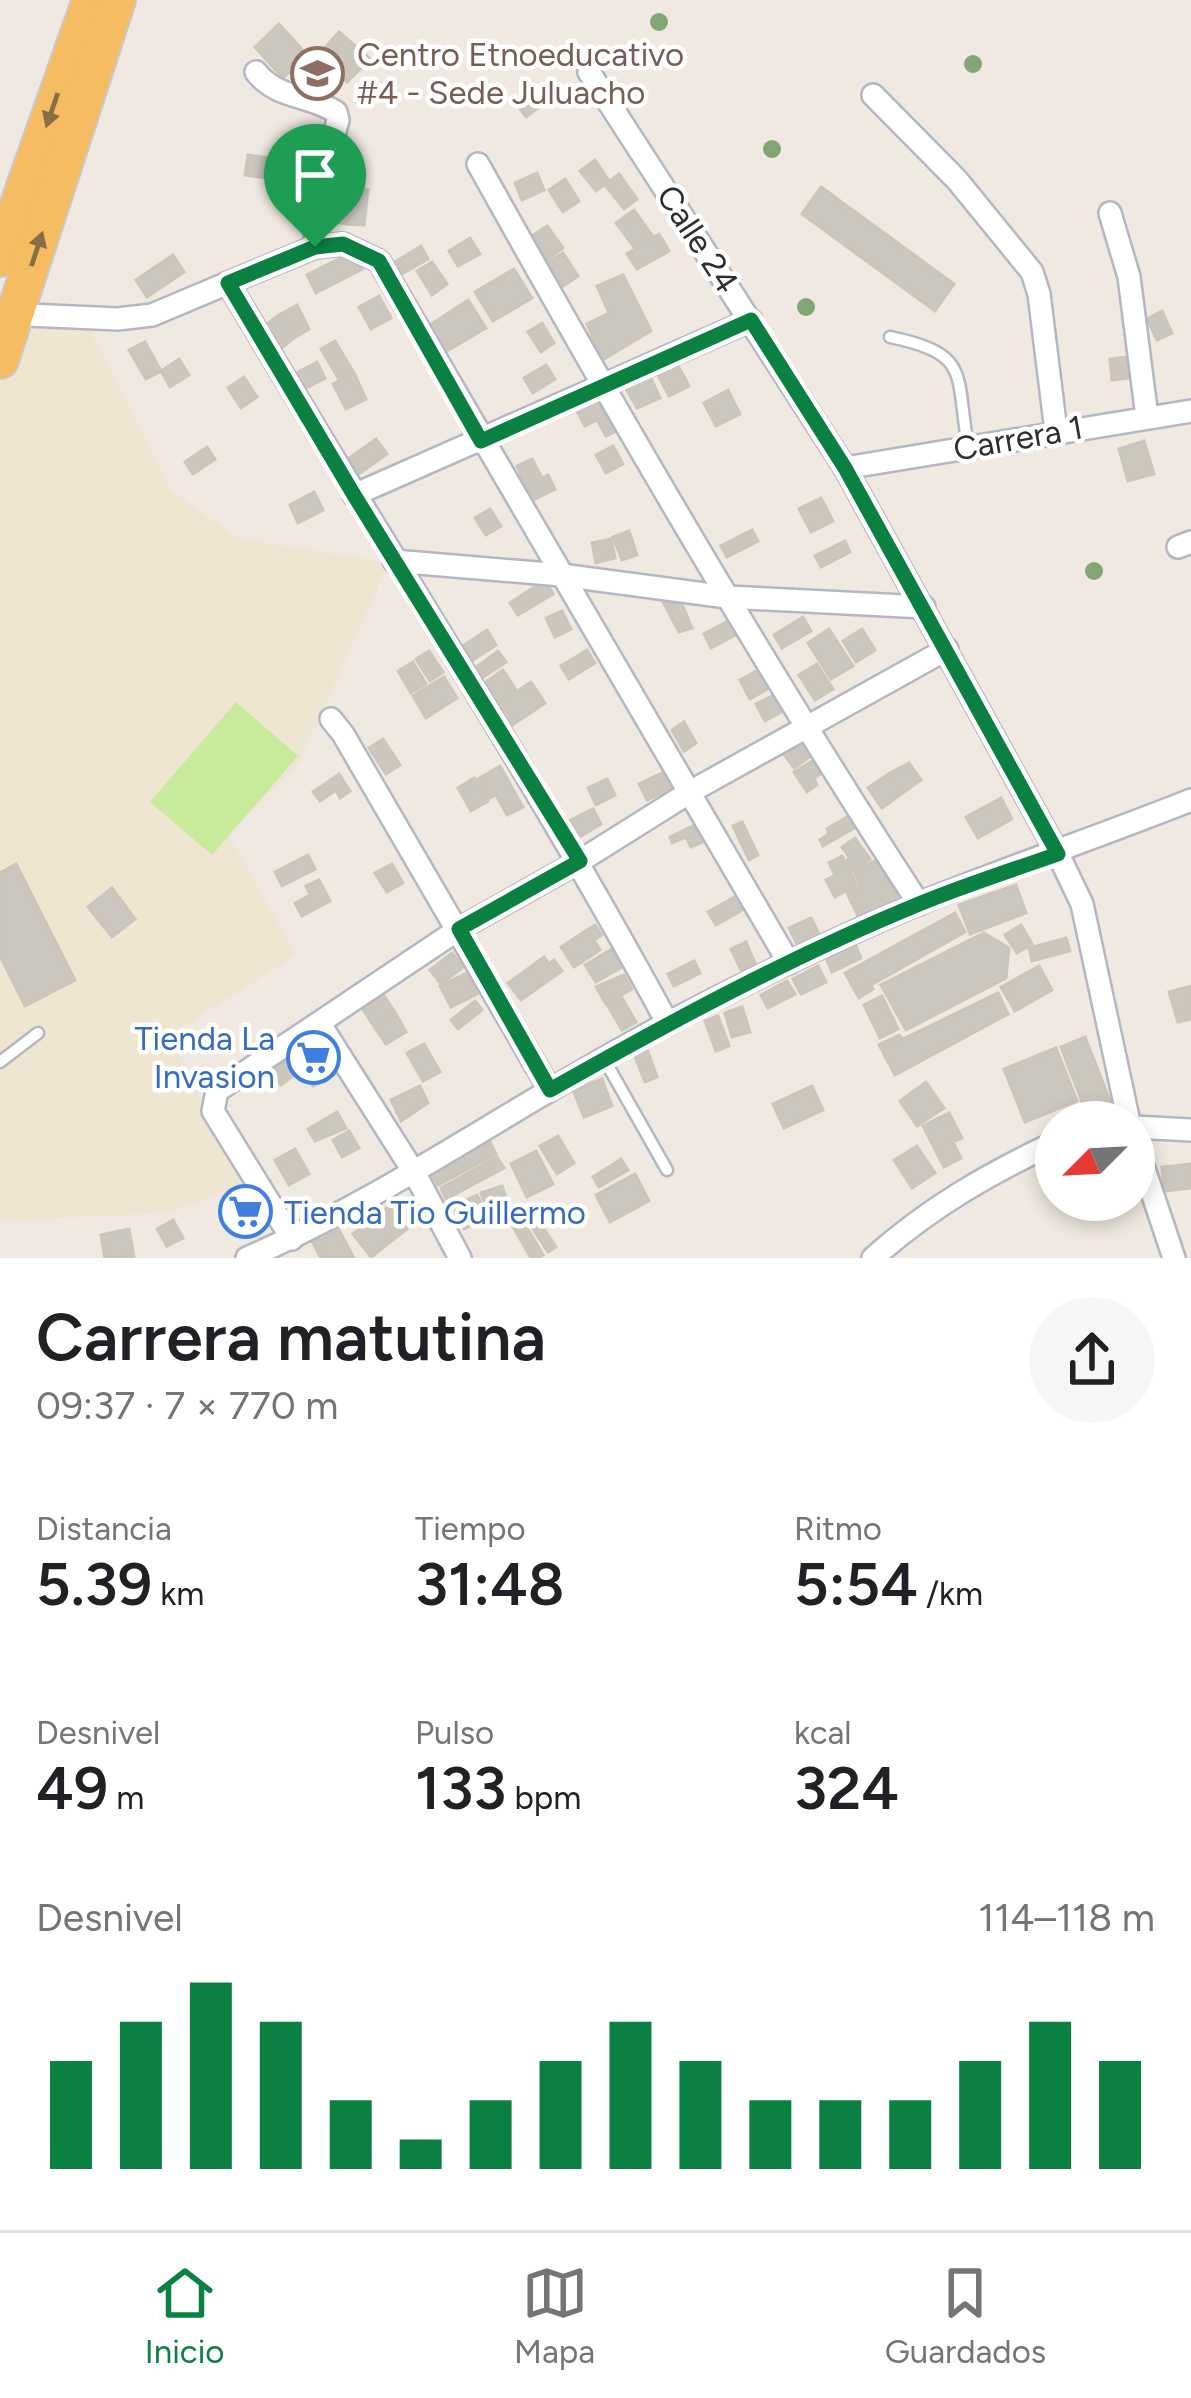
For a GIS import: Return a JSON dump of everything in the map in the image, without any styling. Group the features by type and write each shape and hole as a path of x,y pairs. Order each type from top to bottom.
{"highway":[{"path":"0,258 91,0"},
{"path":"0,360 8,314 117,0"}],"street":[{"path":"256,72 276,91 336,112 338,120 318,193 315,247"},
{"name":"Calle 24","path":"589,73 845,468 1058,854 1082,904 1127,1101"},
{"path":"873,95 957,180 1032,272 1039,294 1056,431"},
{"path":"478,164 602,387 806,730 919,904"},
{"path":"1110,213 1129,277 1147,417"},
{"path":"8,314 118,319 152,315 315,247 343,244 379,261 789,963"},
{"path":"228,283 580,861 668,1024"},
{"path":"354,495 751,320"},
{"name":"Carrera 1","path":"845,468 1191,411"},
{"path":"394,561 561,575 727,597 924,608"},
{"path":"292,1238 213,1111 217,1091 459,929 690,792 947,649"},
{"path":"331,719 550,1090"},
{"path":"247,1258 415,1174 604,1059 789,963 919,904 1191,800"},
{"path":"320,1024 415,1174 460,1258"},
{"path":"1155,1126 1191,1130"},
{"path":"873,1258 912,1223 984,1176 1035,1152"},
{"path":"1155,1201 1174,1258"}],"lane":[{"path":"890,337 930,345 945,354 956,370 968,446"},
{"path":"0,1062 38,1033"},
{"path":"604,1059 667,1170"}],"shaded area":[{"path":"22,317 87,324 172,491 238,538 378,561 385,572 299,763 228,834 296,955 170,1035 244,1183 169,1213 0,1221 0,385"}],"green space":[{"path":"236,702 298,756 212,855 150,802"}],"building":[{"path":"279,24 307,55 283,78 255,47"},
{"path":"339,32 369,58 361,68 330,42"},
{"path":"330,42 361,68 353,76 324,49"},
{"path":"324,49 353,76 347,82 318,60"},
{"path":"552,81 560,92 526,117 518,106"},
{"path":"248,155 301,162 298,182 245,175"},
{"path":"595,160 609,181 596,191 580,171"},
{"path":"537,173 544,190 522,200 515,183"},
{"path":"619,174 637,199 624,209 605,185"},
{"path":"565,179 579,201 563,212 549,190"},
{"path":"333,184 351,185 348,224 332,222"},
{"path":"821,187 954,284 935,311 802,214"},
{"path":"352,188 368,190 364,225 348,224"},
{"path":"634,210 654,238 637,251 616,223"},
{"path":"547,226 563,248 545,261 529,238"},
{"path":"659,234 669,251 637,269 627,254"},
{"path":"470,238 480,254 458,266 449,251"},
{"path":"421,246 428,259 402,274 395,262"},
{"path":"353,252 362,269 316,293 307,275"},
{"path":"563,253 578,276 560,288 545,264"},
{"path":"173,255 184,272 147,297 136,280"},
{"path":"432,262 447,284 432,295 417,271"},
{"path":"514,269 532,298 493,321 475,292"},
{"path":"623,275 651,331 602,360 587,324 609,313 597,286"},
{"path":"379,296 391,318 371,329 359,307"},
{"path":"468,300 486,328 442,354 427,327"},
{"path":"297,305 309,329 294,338 279,315"},
{"path":"1162,311 1172,333 1157,340 1147,319"},
{"path":"279,315 294,338 278,351 260,329"},
{"path":"542,323 554,343 541,352 528,332"},
{"path":"335,341 354,373 340,381 321,349"},
{"path":"145,342 161,371 146,379 129,350"},
{"path":"1127,357 1130,378 1112,380 1110,359"},
{"path":"179,359 189,375 170,387 161,371"},
{"path":"317,362 325,378 301,391 293,375"},
{"path":"676,362 689,386 669,396 657,373"},
{"path":"546,365 555,379 533,393 524,378"},
{"path":"648,372 660,398 637,408 623,383"},
{"path":"354,373 366,399 346,409 333,384"},
{"path":"244,377 257,397 241,408 228,388"},
{"path":"728,390 740,414 716,426 704,403"},
{"path":"599,394 618,430 606,436 597,420 585,426 575,407"},
{"path":"376,439 387,454 353,478 342,463"},
{"path":"1144,441 1154,474 1128,481 1119,449"},
{"path":"613,446 623,464 606,473 596,455"},
{"path":"207,447 215,459 193,474 185,462"},
{"path":"532,459 542,478 526,486 517,466"},
{"path":"548,475 555,489 533,500 526,486"},
{"path":"314,492 323,510 298,523 290,505"},
{"path":"821,498 833,521 811,532 799,509"},
{"path":"490,509 501,526 486,535 475,518"},
{"path":"752,530 758,541 727,557 721,546"},
{"path":"629,531 637,555 622,560 613,537"},
{"path":"611,539 615,558 596,563 592,543"},
{"path":"845,541 850,552 821,567 815,556"},
{"path":"545,580 553,594 518,615 510,603"},
{"path":"679,597 692,628 679,632 663,602"},
{"path":"562,611 571,629 555,637 546,618"},
{"path":"803,617 811,631 782,648 774,635"},
{"path":"730,620 737,634 711,648 704,634"},
{"path":"829,629 853,666 831,679 808,643"},
{"path":"862,629 875,650 856,662 843,641"},
{"path":"487,630 496,645 473,660 463,646"},
{"path":"587,650 595,663 569,679 561,666"},
{"path":"429,651 443,672 430,681 416,659"},
{"path":"498,651 506,662 482,678 475,668"},
{"path":"413,662 426,684 411,693 398,671"},
{"path":"817,664 833,689 815,700 799,675"},
{"path":"760,669 771,687 750,699 740,680"},
{"path":"503,670 516,690 496,704 483,684"},
{"path":"444,677 457,698 426,718 413,696"},
{"path":"531,682 545,703 508,728 495,706"},
{"path":"774,695 783,711 765,721 756,704"},
{"path":"684,722 696,743 684,751 672,730"},
{"path":"802,735 815,753 794,768 781,750"},
{"path":"383,739 400,765 386,774 369,748"},
{"path":"817,758 825,771 814,778 817,785 807,792 794,772"},
{"path":"909,763 921,780 882,808 868,788"},
{"path":"500,766 523,807 507,815 496,795 489,798 478,779"},
{"path":"664,772 672,788 647,800 639,784"},
{"path":"339,774 350,791 340,798 336,790 320,801 313,792"},
{"path":"474,778 488,801 471,811 458,788"},
{"path":"607,779 615,795 596,805 588,788"},
{"path":"1001,798 1012,819 978,838 966,817"},
{"path":"593,809 601,824 578,838 569,821"},
{"path":"847,817 854,828 823,846 820,840 829,834 827,829"},
{"path":"742,822 758,855 749,860 733,826"},
{"path":"699,823 707,840 691,847 686,837 672,843 670,837"},
{"path":"855,838 870,859 852,871 842,847"},
{"path":"308,855 315,869 282,886 275,872"},
{"path":"842,856 857,885 835,897 826,880 835,875 829,863"},
{"path":"879,859 900,904 861,922 847,893 861,886 854,871"},
{"path":"16,864 75,980 25,1006 0,956 0,873"},
{"path":"392,864 403,883 387,892 375,873"},
{"path":"319,880 330,901 302,916 295,903 310,895 306,886"},
{"path":"1016,885 1026,913 970,934 959,905"},
{"path":"112,888 135,919 112,937 88,907"},
{"path":"738,895 746,908 716,925 708,912"},
{"path":"955,913 965,932 871,985 873,989 859,998 845,973"},
{"path":"811,918 821,938 799,948 789,928"},
{"path":"595,925 602,935 594,940 600,950 574,967 561,947"},
{"path":"1021,925 1032,944 1017,953 1005,935"},
{"path":"984,933 1009,948 1006,978 906,1030 881,985"},
{"path":"1066,938 1070,951 1032,961 1029,948"},
{"path":"746,942 755,963 741,970 731,949"},
{"path":"855,944 861,958 832,972 826,958"},
{"path":"612,949 622,967 596,982 585,965"},
{"path":"452,953 463,967 441,984 430,970"},
{"path":"544,957 549,964 554,960 562,971 521,1000 508,983"},
{"path":"694,961 700,973 674,986 668,974"},
{"path":"818,966 826,982 801,994 793,979"},
{"path":"1039,966 1052,990 1015,1011 1001,987"},
{"path":"467,973 477,994 451,1007 440,986"},
{"path":"624,975 632,989 606,1004 596,987"},
{"path":"787,981 795,994 768,1008 761,995"},
{"path":"1191,986 1191,1019 1178,1022 1169,992"},
{"path":"998,993 1008,1014 895,1075 879,1045 899,1035 903,1039"},
{"path":"383,994 396,1014 375,1028 362,1008"},
{"path":"882,996 898,1029 880,1038 864,1005"},
{"path":"622,998 636,1022 622,1030 608,1006"},
{"path":"475,1001 482,1010 458,1029 451,1020"},
{"path":"742,1007 750,1032 732,1037 725,1013"},
{"path":"396,1014 406,1032 386,1044 375,1028"},
{"path":"718,1016 729,1046 716,1051 705,1021"},
{"path":"1085,1037 1110,1101 1082,1101 1061,1047"},
{"path":"318,1043 335,1074 313,1086 296,1056"},
{"path":"424,1044 440,1072 423,1081 407,1053"},
{"path":"1056,1048 1077,1101 1035,1101 1035,1118 1025,1122 1004,1069"},
{"path":"647,1049 657,1077 645,1082 634,1054"},
{"path":"289,1058 299,1071 281,1085 271,1071"},
{"path":"602,1079 612,1106 584,1117 573,1090"},
{"path":"926,1082 944,1108 917,1126 900,1101"},
{"path":"420,1086 428,1103 401,1121 391,1100"},
{"path":"812,1086 823,1110 784,1128 773,1104"},
{"path":"337,1112 346,1128 315,1141 308,1129"},
{"path":"949,1113 962,1138 953,1142 961,1158 944,1167 923,1126"},
{"path":"349,1131 359,1148 342,1157 333,1140"},
{"path":"558,1136 574,1163 557,1174 540,1146"},
{"path":"489,1140 496,1154 438,1185 430,1171"},
{"path":"917,1146 935,1173 912,1188 894,1160"},
{"path":"295,1149 309,1174 289,1185 275,1160"},
{"path":"536,1151 553,1184 527,1197 511,1164"},
{"path":"497,1157 504,1168 446,1199 441,1188"},
{"path":"621,1159 628,1170 599,1187 593,1177"},
{"path":"1191,1164 1191,1188 1164,1191 1162,1167"},
{"path":"635,1174 649,1201 610,1222 596,1195"},
{"path":"502,1186 510,1209 489,1216 481,1193"},
{"path":"477,1195 488,1218 464,1229 453,1206"},
{"path":"389,1206 407,1229 371,1257 353,1234"},
{"path":"533,1212 556,1247 548,1252 525,1217"},
{"path":"522,1219 543,1255 538,1258 531,1258 512,1225"},
{"path":"173,1220 183,1238 167,1246 157,1229"},
{"path":"129,1229 134,1257 105,1258 101,1235"},
{"path":"339,1230 354,1258 321,1258 313,1243"}],"place":[{"name":"Centro Etnoeducativo #4 - Sede Juluacho","path":"318,73"},
{"name":"Tienda La Invasion","path":"314,1057"},
{"name":"Tienda Tio Guillermo","path":"245,1212"}],"route":[{"path":"343,244 379,261 481,441 751,320 845,468 1058,854 919,904 789,963 550,1090 459,929 580,861 228,283 315,247 343,244"}]}
